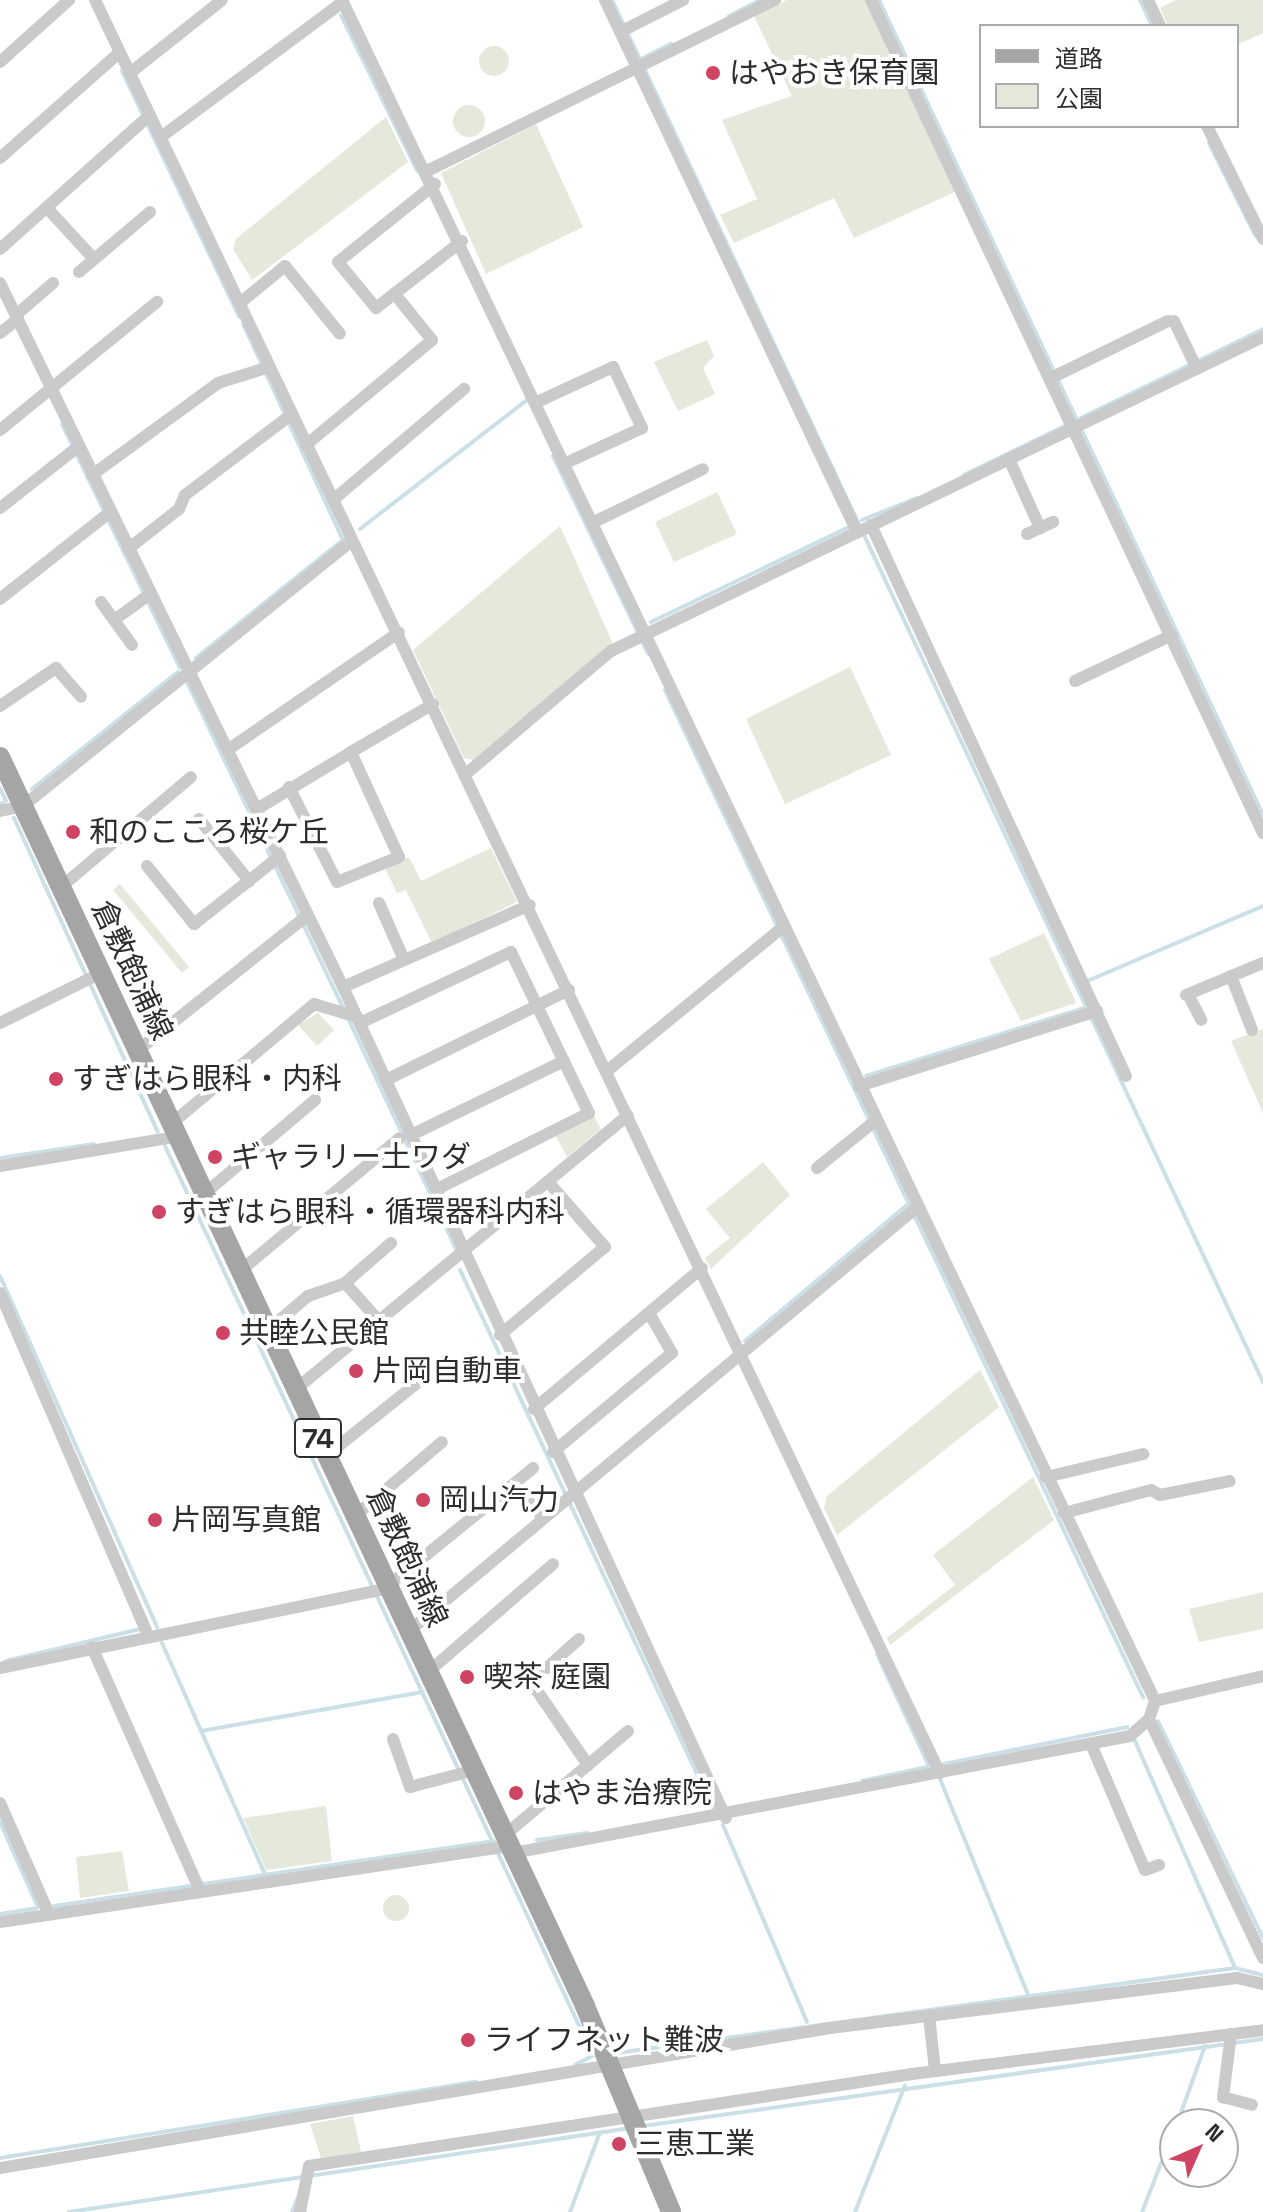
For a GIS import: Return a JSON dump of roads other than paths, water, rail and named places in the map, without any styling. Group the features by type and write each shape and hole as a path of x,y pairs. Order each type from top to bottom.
{"main road":[{"name":"倉敷飽浦線","path":"0,757 61,887 92,977 137,1051 296,1389 355,1516 382,1590 409,1631 428,1672 466,1774 505,1846 612,2066 671,2212"}],"street":[{"path":"0,62 69,0"},
{"path":"110,0 97,4 116,55 130,73 147,117 161,137 240,303 265,368 333,500 428,706 467,773 565,992 607,1071 626,1118 742,1353 940,1773"},
{"path":"130,73 222,0"},
{"path":"605,0 642,66 861,527 1083,983 1092,1013 1126,1076"},
{"path":"624,29 681,0"},
{"path":"429,170 775,0"},
{"path":"871,0 1057,375 1263,833"},
{"path":"1148,0 1159,24"},
{"path":"0,1922 198,1887 726,1818 1130,1736 1149,1719 1155,1701 912,1210 871,1123 859,1086 641,635 594,522 430,187 429,170 342,1 161,137"},
{"path":"0,158 116,55"},
{"path":"0,249 147,117"},
{"path":"1208,128 1263,239"},
{"path":"430,187 338,262 376,308 457,244"},
{"path":"47,208 94,259"},
{"path":"79,272 150,212"},
{"path":"240,303 285,266 340,334"},
{"path":"0,283 12,323 75,449 92,475 106,515 128,549 146,596 229,749 303,918 343,987 351,1016 386,1080 406,1136 437,1189 553,1452 570,1498 726,1818"},
{"path":"12,323 53,283"},
{"path":"306,445 432,340 394,293"},
{"path":"0,430 157,302"},
{"path":"1057,375 1171,321 1194,364"},
{"path":"467,773 602,657 641,635 861,527 1009,459 1194,364 1263,337"},
{"path":"537,402 613,367 642,428 566,463"},
{"path":"92,475 218,383 265,368"},
{"path":"333,500 464,389"},
{"path":"128,549 179,509 185,495 288,417"},
{"path":"0,508 75,449"},
{"path":"1009,459 1040,528"},
{"path":"594,522 703,469"},
{"path":"0,599 106,515"},
{"path":"1027,534 1053,522"},
{"path":"0,811 23,806 352,541"},
{"path":"114,620 146,596"},
{"path":"101,602 132,645"},
{"path":"229,749 395,635"},
{"path":"1075,681 1172,635"},
{"path":"0,706 56,668 81,697"},
{"path":"257,809 428,706"},
{"path":"289,787 337,882 399,857 351,752"},
{"path":"61,887 191,777"},
{"path":"199,819 249,881"},
{"path":"147,866 194,924 275,859"},
{"path":"379,903 404,960"},
{"path":"343,987 525,907"},
{"path":"137,1051 303,918"},
{"path":"607,1071 781,929"},
{"path":"0,1166 173,1131 314,1004 351,1016 511,952 589,1113 437,1189"},
{"path":"1201,1020 1187,995 1263,963"},
{"path":"1231,976 1252,1030"},
{"path":"1,1021 92,977"},
{"path":"386,1080 565,992"},
{"path":"859,1086 1092,1013"},
{"path":"239,1272 406,1136 564,1061"},
{"path":"203,1195 315,1100"},
{"path":"296,1389 376,1319 466,1254 626,1118"},
{"path":"817,1168 871,1123"},
{"path":"500,1335 605,1247 549,1183"},
{"path":"409,1631 912,1210"},
{"path":"267,1331 308,1296 345,1283 391,1243"},
{"path":"534,1409 699,1270"},
{"path":"345,1283 376,1319"},
{"path":"0,1293 148,1635"},
{"path":"553,1452 672,1353 649,1313"},
{"path":"326,1456 427,1375 421,1368"},
{"path":"355,1516 442,1442"},
{"path":"1046,1477 1143,1454"},
{"path":"0,1668 148,1635 382,1590 533,1468"},
{"path":"1064,1513 1151,1490 1160,1495 1230,1481"},
{"path":"513,1485 544,1518"},
{"path":"428,1672 553,1564"},
{"path":"579,1639 531,1682 588,1765"},
{"path":"92,1647 198,1887"},
{"path":"1155,1701 1263,1676"},
{"path":"1149,1719 1263,1958"},
{"path":"505,1846 588,1765 628,1731"},
{"path":"393,1739 410,1787 466,1774"},
{"path":"1091,1744 1145,1870 1159,1865"},
{"path":"0,1803 49,1914"},
{"path":"0,2168 929,2016 1237,1978 1263,1984"},
{"path":"929,2016 935,2070"},
{"path":"300,2212 310,2174 635,2124 935,2070 1263,2030"},
{"path":"1231,2034 1232,2051 1223,2097 1252,2105"}],"waterway":[{"path":"612,0 1263,1382"},
{"path":"729,16 761,0"},
{"path":"879,0 1263,815"},
{"path":"1140,0 1151,24"},
{"path":"341,15 417,170"},
{"path":"641,59 671,44"},
{"path":"122,71 239,316"},
{"path":"1209,143 1255,235"},
{"path":"196,658 343,540 243,324"},
{"path":"964,475 1263,329"},
{"path":"360,529 528,399"},
{"path":"62,424 180,668"},
{"path":"553,456 648,653"},
{"path":"862,520 917,498"},
{"path":"651,622 851,526"},
{"path":"32,789 178,672"},
{"path":"187,682 344,1009"},
{"path":"665,690 1143,1697"},
{"path":"0,788 6,801"},
{"path":"14,818 158,1132"},
{"path":"1085,982 1263,906"},
{"path":"866,1076 1087,1007"},
{"path":"347,1016 457,1251"},
{"path":"0,1158 94,1144"},
{"path":"165,1146 593,2055"},
{"path":"745,1341 908,1204"},
{"path":"460,1270 714,1810"},
{"path":"0,1276 157,1627"},
{"path":"6,1661 140,1629"},
{"path":"162,1643 265,1874"},
{"path":"877,1654 929,1766"},
{"path":"201,1731 423,1692"},
{"path":"1158,1721 1263,1938"},
{"path":"944,1764 1127,1727"},
{"path":"1135,1741 1235,1968"},
{"path":"862,1781 928,1767"},
{"path":"940,1779 1028,1995"},
{"path":"0,1822 38,1907"},
{"path":"723,1825 807,2022"},
{"path":"537,1840 588,1833"},
{"path":"54,1906 494,1841"},
{"path":"0,1914 37,1908"},
{"path":"617,2053 1235,1968 1263,1975"},
{"path":"643,2126 1263,2039"},
{"path":"1183,2108 1205,2046"},
{"path":"575,2065 594,2055"},
{"path":"0,2158 476,2082"},
{"path":"855,2212 905,2085"},
{"path":"69,2212 631,2128"},
{"path":"570,2212 600,2132"},
{"path":"1142,2212 1159,2169"},
{"path":"292,2212 298,2197"}],"place":[{"name":"はやおき保育園","path":"713,73"},
{"name":"和のこころ桜ケ丘","path":"73,832"},
{"name":"すぎはら眼科・内科","path":"56,1079"},
{"name":"ギャラリー土ワダ","path":"215,1157"},
{"name":"すぎはら眼科・循環器科内科","path":"159,1212"},
{"name":"共睦公民館","path":"223,1333"},
{"name":"片岡自動車","path":"356,1371"},
{"name":"岡山汽力","path":"423,1500"},
{"name":"片岡写真館","path":"155,1520"},
{"name":"喫茶 庭園","path":"467,1677"},
{"name":"はやま治療院","path":"516,1793"},
{"name":"ライフネット難波","path":"468,2040"},
{"name":"三恵工業","path":"619,2144"}]}
